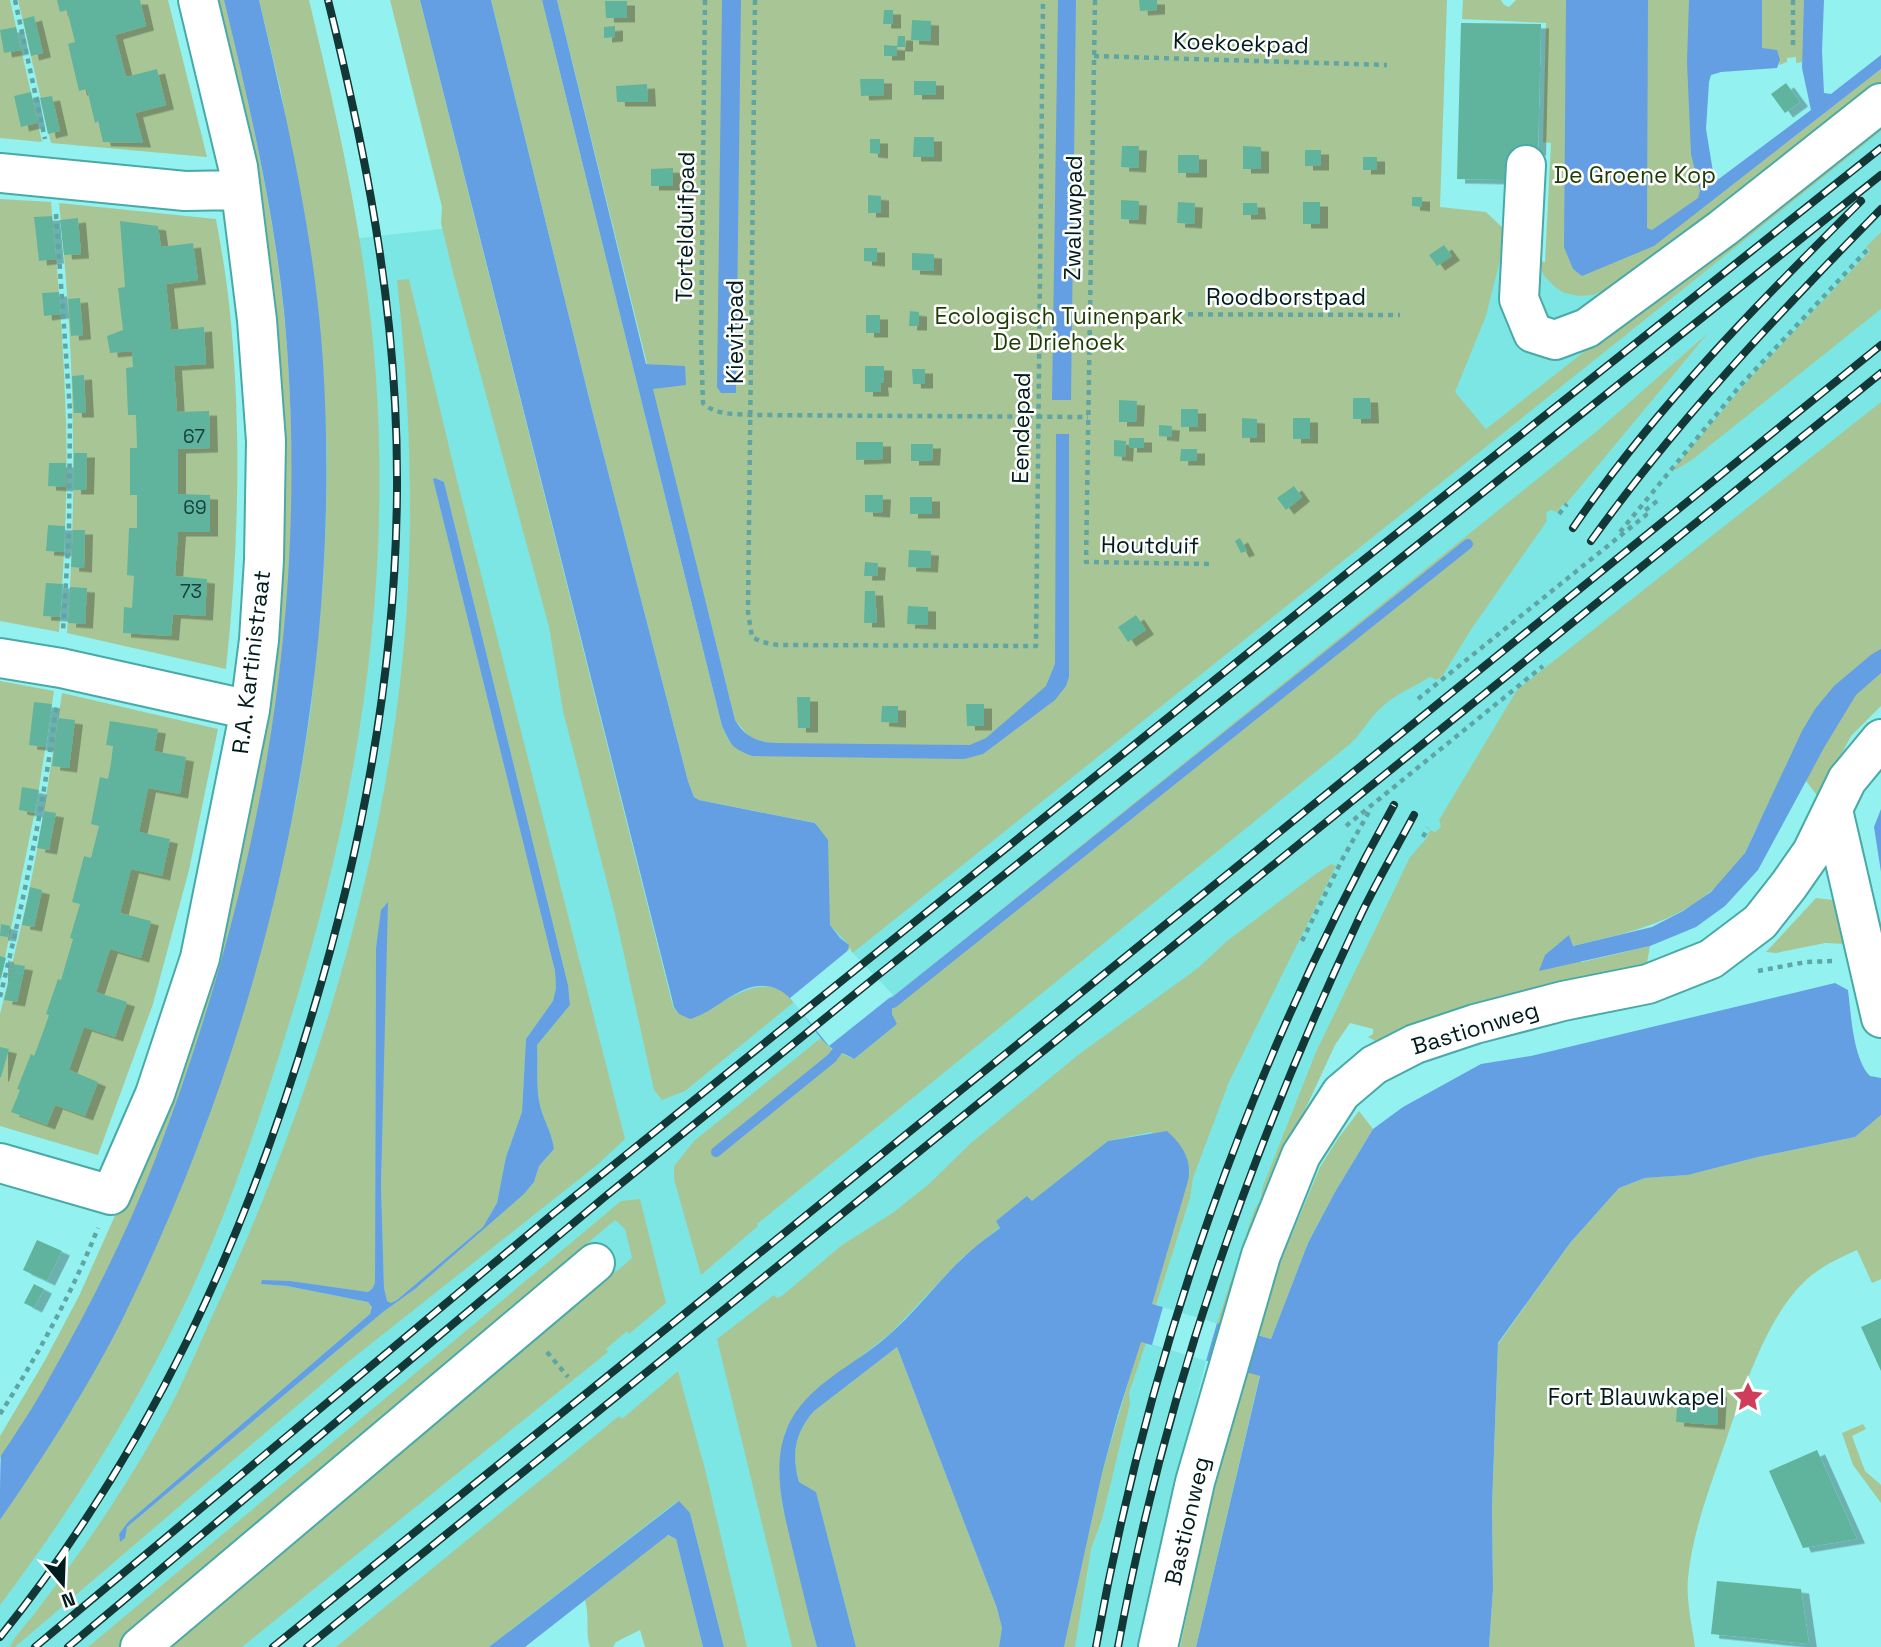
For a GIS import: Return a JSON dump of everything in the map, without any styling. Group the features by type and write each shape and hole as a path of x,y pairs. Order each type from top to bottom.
{"street":[{"name":"R.A. Kartinistraat","path":"111,1195 155,1094 200,958 250,710 259,639 264,560 266,441 257,320 238,167 198,0"},
{"path":"1526,165 1519,299 1533,333 1555,340 1587,328 1723,228 1881,103"},
{"path":"0,173 186,191 240,190"},
{"path":"0,659 61,668 250,710"},
{"name":"Bastionweg","path":"1158,1647 1195,1482 1261,1255 1301,1155 1341,1093 1374,1065 1415,1044 1475,1024 1563,1001 1648,984 1711,959 1760,922 1790,886 1812,852 1846,780 1881,739"},
{"path":"1833,810 1881,1018"},
{"path":"0,1163 111,1195"},
{"path":"140,1647 595,1263"}],"path":[{"path":"0,998 19,921 49,762 61,668 69,532 70,411 53,177 15,0"},
{"name":"Tortelduifpad","path":"705,0 701,341 703,403 707,408 721,413 752,415"},
{"name":"Kievitpad","path":"755,0 748,612 752,637 778,645 1036,646"},
{"name":"Eendepad","path":"1036,646 1043,0"},
{"name":"Zwaluwpad","path":"1086,562 1095,0"},
{"path":"1793,0 1793,45"},
{"name":"Koekoekpad","path":"1094,56 1387,65"},
{"path":"1620,532 1748,376 1868,248"},
{"name":"Roodborstpad","path":"1088,314 1400,315"},
{"path":"752,415 1088,417"},
{"path":"1418,699 1646,515 1643,512 1661,498"},
{"path":"1559,514 1567,504"},
{"name":"Houtduif","path":"1086,562 1214,564"},
{"path":"1346,826 1543,666"},
{"path":"1302,941 1370,810"},
{"path":"1423,837 1428,828"},
{"path":"1711,959 1739,972 1768,971 1806,962 1835,961 1869,967"},
{"path":"0,1414 63,1306 84,1263 111,1195"},
{"path":"548,1352 568,1377"}],"shaded area":[{"path":"224,0 259,0 280,89 314,270 323,362 326,486 321,610 307,733 285,855 255,975 217,1094 172,1209 121,1322 79,1398 0,1520 1,1456 42,1391 107,1270 155,1160 192,1057 223,953 249,849 269,744 283,637 290,530 291,422 284,312 274,233"},
{"path":"420,0 491,0 592,410 688,781 694,797 699,800 815,823 828,840 830,925 849,945 847,952 892,999 892,1014 897,1024 854,1059 830,1047 796,1004 776,988 748,988 690,1019 679,1014 674,1007"},
{"path":"542,0 557,0 646,364 685,366 686,385 653,389 735,720 747,734 757,740 776,743 970,745 986,738 1046,686 1055,664 1056,434 1069,434 1069,677 1066,686 1055,700 983,754 964,759 752,756 735,748 730,742 722,726"},
{"path":"722,0 741,0 736,393 721,393 717,387"},
{"path":"1058,0 1076,0 1071,400 1052,400"},
{"name":"De Groene Kop","path":"1566,0 1648,0 1647,228 1652,230 1698,198 1700,191 1691,154 1687,62 1689,0 1762,0 1762,48 1777,50 1780,60 1777,68 1711,75 1706,129 1716,181 1811,110 1802,68 1804,0 1824,0 1824,93 1831,94 1881,55 1881,69 1654,246 1582,276 1573,269 1564,247"},
{"path":"1881,69 1881,649 1341,1021 1323,1054 1206,1361 1164,1531 1140,1647 724,1647 685,1505 489,1647 0,1647 0,1552 131,1340 333,241 476,225 672,1002 1491,258 1573,269 1654,246"},
{"path":"433,479 444,482 568,985 570,1005 537,1045 539,1101 554,1149 539,1166 534,1182 524,1194 415,1289 383,1312 127,1527 125,1538 120,1542 119,1534 128,1522 370,1314 372,1307 368,1302 287,1286 261,1284 262,1280 290,1281 368,1292 375,1283 376,948 381,910 388,902 381,1186 384,1288 387,1301 391,1303 397,1300 483,1227 497,1203 506,1157 522,1112 526,1039 553,1001 556,988 555,971"},
{"path":"1881,649 1881,673 1856,695 1825,746 1758,870 1725,906 1696,927 1650,946 1539,971 1545,955 1569,935 1573,946 1652,927 1711,892 1745,853 1815,709 1834,686"},
{"path":"1881,809 1881,872 1874,827"},
{"path":"1835,983 1848,990 1854,1036 1864,1068 1870,1076 1881,1078 1881,1115 1855,1137 1688,1175 1645,1178 1619,1188 1570,1243 1498,1343 1492,1507 1493,1589 1489,1647 1196,1647 1260,1376 1141,1342 1102,1473 1064,1647 999,1647 1002,1628 997,1608 897,1347 814,1411 796,1444 795,1462 799,1482 816,1492 856,1647 817,1647 782,1500 780,1460 790,1422 811,1395 889,1335 963,1258 1000,1228 996,1221 1027,1196 1032,1201 1108,1141 1167,1131 1182,1147 1188,1160 1188,1181 1152,1304 1271,1339 1308,1243 1335,1192 1373,1129 1403,1107 1481,1064 1531,1056"},
{"path":"679,1501 690,1513 724,1647 703,1647 676,1539 668,1535 525,1647 489,1647"}],"green space":[{"path":"0,0 10,0 42,142 0,138"},
{"path":"18,0 168,0 207,157 51,143"},
{"path":"210,0 224,0 235,44 264,179 284,315 291,424 292,518 290,581 273,722 253,833 227,944 194,1054 155,1161 110,1266 58,1365 0,1459 0,1436 79,1296 139,1162 271,639"},
{"path":"259,0 309,0 359,234 372,329 379,459 373,620 364,699 335,857 315,935 270,1085 220,1225 170,1334 127,1415 54,1531 0,1605 0,1520 76,1403 163,1231 206,1125 242,1012 270,916 297,796 311,709 323,583 327,452 322,359 281,92"},
{"path":"390,0 420,0 673,1007 679,1014 694,1018 731,997 758,987 771,987 783,992 794,1002 685,1091 662,1100 654,1090 615,914 563,711 549,627 453,273 441,223 442,207"},
{"name":"Ecologisch Tuinenpark De Driehoek","path":"491,0 542,0 722,726 730,743 769,743 750,738 735,720 652,388 685,367 647,364 557,0 1447,0 1440,207 1486,212 1507,232 1486,316 1455,392 1486,429 1881,118 1881,131 850,955 847,952 848,944 830,925 816,823 694,797 592,410"},
{"name":"De Groene Kop","path":"1463,0 1501,0 1509,7 1516,0 1817,0 1802,62 1796,63 1796,57 1787,58 1787,62 1779,65 1780,60 1701,67 1710,195 1696,213 1881,69 1881,91 1651,272 1593,295 1564,293 1545,277 1536,260 1545,262 1551,143 1543,142 1546,23 1462,19"},
{"path":"0,199 51,202 66,422 65,527 59,632 0,621"},
{"path":"59,203 216,219 229,303 236,394 236,531 226,669 67,633 73,418"},
{"path":"1881,232 1881,309 1676,470 1674,468 1750,378 1870,251 1866,247"},
{"path":"409,279 456,476 625,1139 597,1165 348,1362 15,1647 10,1647 111,1506 146,1450 180,1387 251,1228 286,1140 345,958 369,866 387,772 400,679 408,587 408,433 397,280","holes":["433,479 444,482 568,985 570,1005 537,1045 539,1101 554,1149 539,1166 534,1182 524,1194 415,1289 383,1312 127,1527 120,1542 119,1534 128,1522 370,1314 372,1307 368,1302 287,1286 261,1284 289,1281 368,1292 375,1283 376,948 387,902 381,1186 384,1288 387,1301 391,1303 397,1300 483,1227 497,1203 506,1157 522,1112 526,1039 553,1001 556,988 555,971"]},
{"path":"1708,333 1566,504 1557,512 1551,510 1546,513 1547,521 1472,628 1443,675 1437,680 1430,677 1388,701 1350,744 757,1224 758,1226 701,1275 674,1179 674,1166 694,1141 822,1037 830,1048 854,1059 897,1024 892,1014 890,997 1597,431"},
{"path":"1881,402 1881,706 1851,736 1819,798 1796,768 1761,820 1743,856 1708,894 1667,918 1622,934 1572,946 1569,936 1545,955 1582,962 1650,946 1646,969 1379,1043 1368,1037 1373,1034 1373,1029 1350,1023 1335,1045 1298,1125 1221,1325 1217,1323 1263,1186 1316,1052 1410,857 1426,839 1430,830 1435,832 1441,827 1439,820 1517,690"},
{"path":"0,681 54,691 37,801 0,982"},
{"path":"62,693 218,729 189,870 153,1004 98,1155 0,1126 0,1014 41,830"},
{"path":"1331,864 1336,866 1229,1082 1193,1178 1190,1198 1156,1305 1152,1304 1190,1172 1186,1155 1151,1132 1108,1141 1032,1201 1027,1196 996,1221 1000,1227 962,1258 891,1333 801,1405 785,1432 779,1472 782,1504 817,1647 792,1647 717,1339 774,1295 777,1298 783,1295 842,1245 894,1212 930,1183 971,1143 1078,1055 1198,968 1227,941"},
{"path":"1816,898 1833,900 1846,944 1825,943 1776,953 1766,952"},
{"path":"1359,1111 1373,1129 1308,1243 1271,1339 1256,1334 1282,1258 1320,1167"},
{"path":"1881,1115 1881,1279 1872,1283 1857,1250 1835,1260 1803,1283 1789,1299 1764,1341 1705,1500 1693,1547 1688,1587 1695,1647 1489,1647 1493,1589 1492,1507 1498,1344 1570,1243 1619,1188 1645,1178 1688,1175 1855,1137"},
{"path":"640,1199 666,1303 629,1334 627,1331 606,1349 608,1352 242,1647 162,1647 592,1275 617,1271 632,1258 625,1229 615,1220 425,1380 432,1389 125,1647 88,1647 621,1201"},
{"path":"1140,1342 1146,1343 1129,1393 1130,1404 1102,1519 1091,1549 1075,1647 1064,1647 1102,1473"},
{"path":"897,1347 997,1608 1002,1628 999,1647 856,1647 816,1493 799,1482 795,1462 796,1444 808,1419 814,1411"},
{"path":"678,1371 705,1469 747,1647 724,1647 690,1513 675,1503 489,1647 336,1647 619,1416 622,1419"},
{"path":"1245,1371 1260,1375 1196,1647 1180,1647 1207,1519"},
{"path":"1863,1424 1866,1429 1852,1436 1865,1471 1881,1485 1881,1503 1853,1465 1842,1433"},
{"path":"667,1535 676,1539 703,1647 645,1647 640,1630 616,1642 613,1647 590,1647 585,1600"}],"pier":[{"path":"851,948 893,995 829,1046 790,998"},
{"path":"1163,1307 1217,1323 1206,1361 1152,1345"}],"building":[{"path":"57,0 140,0 146,26 115,35 126,77 157,69 166,105 135,113 143,143 103,142 98,121 95,123 87,89 79,91 68,44 75,42 67,10 60,12"},
{"path":"1139,0 1157,0 1157,10 1140,11"},
{"path":"605,1 627,1 627,18 606,18"},
{"path":"884,10 893,10 893,24 883,24"},
{"path":"34,16 43,53 31,56 23,19"},
{"path":"912,20 931,21 931,41 911,40"},
{"path":"1461,23 1541,24 1538,151 1510,151 1509,180 1457,179"},
{"path":"615,26 615,37 604,38 604,27"},
{"path":"16,27 21,50 4,53 0,30"},
{"path":"898,36 905,36 905,47 897,47"},
{"path":"884,45 897,46 897,56 884,56"},
{"path":"860,79 884,79 884,95 861,96"},
{"path":"914,81 936,81 936,95 914,95"},
{"path":"1786,83 1800,102 1785,113 1771,94"},
{"path":"647,84 648,102 617,102 616,86"},
{"path":"31,92 37,123 21,127 14,96"},
{"path":"52,96 60,131 48,134 40,98"},
{"path":"914,137 934,137 934,157 913,157"},
{"path":"870,139 880,139 880,154 870,153"},
{"path":"1122,146 1139,146 1138,168 1121,167"},
{"path":"1243,146 1261,147 1261,169 1243,169"},
{"path":"1305,150 1321,150 1321,166 1305,166"},
{"path":"1178,155 1199,155 1199,173 1178,173"},
{"path":"1363,157 1377,157 1377,170 1363,170"},
{"path":"673,168 673,186 651,186 651,169"},
{"path":"868,195 881,196 881,213 868,213"},
{"path":"1412,197 1422,197 1422,207 1412,206"},
{"path":"1121,200 1139,201 1138,220 1121,219"},
{"path":"1178,202 1195,203 1194,224 1177,223"},
{"path":"1303,202 1320,202 1320,224 1303,224"},
{"path":"1243,203 1257,203 1258,215 1243,215"},
{"path":"52,216 56,259 39,261 34,217"},
{"path":"78,218 81,254 64,255 60,220"},
{"path":"120,221 158,226 161,247 193,243 198,280 166,284 171,330 204,327 206,364 174,366 177,412 209,411 210,448 178,449 178,494 210,495 210,532 178,532 175,576 207,579 205,616 173,614 171,636 123,633 124,607 132,608 134,576 127,575 129,528 137,528 137,495 130,495 130,448 137,448 136,415 128,415 126,368 133,367 132,351 110,353 107,336 123,330 118,288 125,287"},
{"path":"1444,245 1452,256 1437,266 1429,255"},
{"path":"864,248 877,248 877,262 864,261"},
{"path":"912,253 934,254 934,271 912,270"},
{"path":"59,292 61,314 44,316 42,293"},
{"path":"80,298 83,335 71,336 68,299"},
{"path":"910,311 919,312 919,326 909,326"},
{"path":"866,315 880,315 880,333 866,333"},
{"path":"865,366 884,366 881,392 865,392"},
{"path":"912,369 925,369 925,384 913,384"},
{"path":"84,375 86,413 74,413 72,376"},
{"path":"1353,398 1370,398 1371,419 1353,419"},
{"path":"1119,400 1137,401 1136,422 1119,422"},
{"path":"1181,409 1198,409 1198,427 1181,427"},
{"path":"1242,418 1257,419 1257,438 1242,438"},
{"path":"1293,418 1310,418 1310,439 1293,439"},
{"path":"1159,425 1172,426 1171,437 1159,436"},
{"path":"1129,438 1144,438 1144,448 1129,448"},
{"path":"1114,440 1126,441 1125,457 1114,456"},
{"path":"856,442 883,442 883,459 856,460"},
{"path":"911,444 933,444 932,461 911,461"},
{"path":"1181,449 1197,449 1197,461 1180,461"},
{"path":"74,453 87,453 86,490 73,490"},
{"path":"49,463 66,463 65,487 48,486"},
{"path":"1294,486 1302,497 1286,510 1277,498"},
{"path":"865,495 883,495 882,513 865,512"},
{"path":"910,497 932,497 932,514 910,514"},
{"path":"48,525 65,526 64,552 46,551"},
{"path":"73,530 85,530 84,568 71,567"},
{"path":"1240,538 1247,551 1241,553 1235,541"},
{"path":"909,550 931,551 930,568 908,567"},
{"path":"865,562 878,563 877,576 864,576"},
{"path":"46,583 63,584 60,617 43,616"},
{"path":"70,587 87,588 85,624 68,623"},
{"path":"865,591 875,591 877,623 864,623"},
{"path":"908,606 928,607 928,625 907,624"},
{"path":"1136,615 1146,630 1128,642 1118,627"},
{"path":"797,697 810,697 810,728 798,728"},
{"path":"34,702 52,704 46,747 29,745"},
{"path":"966,704 984,704 984,726 967,726"},
{"path":"882,706 898,706 898,723 881,722"},
{"path":"58,718 75,720 69,768 52,766"},
{"path":"110,721 158,729 154,751 186,757 180,794 148,788 139,832 170,839 162,876 131,869 120,913 151,921 141,958 110,949 96,992 127,1002 115,1037 84,1027 69,1070 98,1082 85,1116 55,1105 47,1125 11,1112 31,1054 34,1056 42,1035 49,1015 46,1014 58,979 61,980 73,939 70,938 80,904 72,902 84,856 91,858 99,826 91,824 100,777 108,779 111,763 113,746 106,745"},
{"path":"22,787 39,790 35,813 19,810"},
{"path":"44,811 56,813 49,850 37,848"},
{"path":"30,887 42,890 34,927 22,925"},
{"path":"1,924 10,926 8,937 0,936"},
{"path":"0,956 6,958 1,978 0,978"},
{"path":"13,964 25,966 17,1002 4,1000"},
{"path":"0,1047 9,1049 1,1077 0,1077"},
{"path":"37,1240 62,1251 47,1281 23,1270"},
{"path":"34,1284 44,1289 34,1308 24,1303"},
{"path":"1881,1318 1881,1371 1861,1327"},
{"path":"1678,1390 1719,1393 1717,1425 1676,1422"},
{"path":"1817,1450 1857,1539 1803,1548 1769,1471"},
{"path":"1717,1581 1801,1589 1809,1644 1711,1634"}],"waterway":[{"path":"893,1003 1468,544"},
{"path":"716,1152 832,1058 838,1050"}],"railway":[{"path":"0,1637 54,1566 103,1492 188,1340 224,1261 257,1179 313,1011 334,937 368,786 389,634 395,557 395,403 386,301 371,200 328,0"},
{"path":"35,1647 554,1213 1352,569 1881,148"},
{"path":"68,1647 607,1195 877,976 1881,175"},
{"path":"1573,528 1638,441 1709,358 1861,201"},
{"path":"1591,541 1693,411 1804,288 1881,209"},
{"path":"273,1647 1881,345"},
{"path":"307,1647 1881,373"},
{"path":"1096,1647 1144,1429 1210,1214 1250,1108 1294,1005 1342,904 1394,805"},
{"path":"1118,1647 1137,1553 1185,1369 1246,1187 1318,1010 1364,909 1414,815"}],"place":[{"name":"Fort Blauwkapel","path":"1748,1397"}]}
